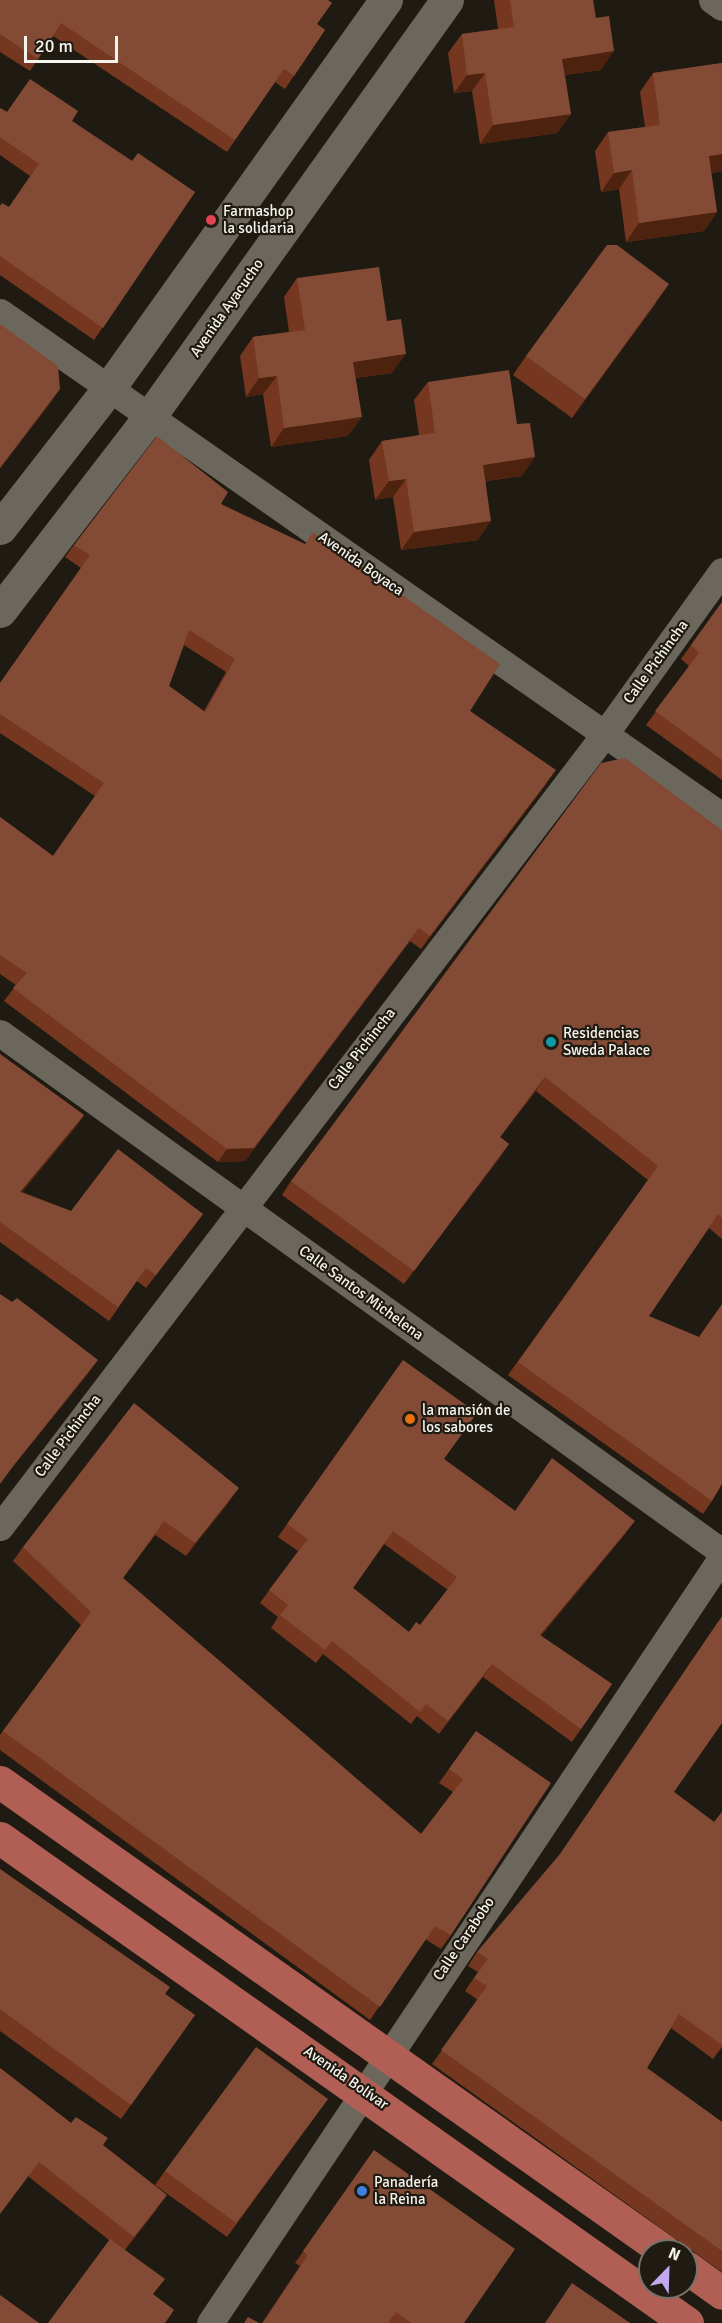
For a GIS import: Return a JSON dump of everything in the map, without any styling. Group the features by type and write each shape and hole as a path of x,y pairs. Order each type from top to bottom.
{"main road":[{"path":"0,1782 387,2052 647,2239"},
{"name":"Avenida Bolívar","path":"0,1838 365,2091 687,2323"},
{"path":"698,2276 722,2293"}],"street":[{"path":"0,528 110,388 386,0"},
{"name":"Avenida Ayacucho","path":"0,611 150,416 447,0"},
{"path":"712,0 722,7"},
{"name":"Avenida Boyaca","path":"0,312 722,816"},
{"name":"Calle Pichincha","path":"0,1527 241,1207 604,735 722,570"},
{"name":"Calle Santos Michelena","path":"0,1033 722,1552"},
{"name":"Calle Carabobo","path":"210,2323 365,2091 387,2052 722,1557"}],"building":[{"path":"0,0 328,0 332,3 317,24 325,30 294,76 284,69 235,140 61,23 38,59 0,34"},
{"path":"510,0 593,0 596,18 609,16 614,51 562,59 571,114 493,125 485,73 467,75 462,34 514,27"},
{"path":"722,63 722,154 709,156 717,212 639,223 632,170 614,173 608,132 660,125 653,73"},
{"path":"30,79 78,111 72,121 132,161 138,153 195,192 103,328 0,256 0,206 2,203 9,207 39,164 0,137 0,108 7,112"},
{"path":"607,245 617,245 669,284 585,399 526,356"},
{"path":"379,267 387,321 401,319 406,354 353,362 362,417 284,428 277,376 259,378 253,337 305,330 297,278"},
{"path":"0,324 58,366 60,389 0,468"},
{"path":"509,370 517,424 530,423 535,457 483,465 491,521 414,532 406,479 389,481 382,441 435,433 428,382"},
{"path":"157,436 228,492 221,504 305,544 313,532 500,664 470,711 556,770 430,936 419,928 254,1148 227,1149 13,988 27,973 0,955 0,817 53,856 104,783 0,714 0,683 90,555 74,545","holes":["189,630 235,659 205,712 169,686"]},
{"path":"722,602 722,760 655,711 699,653 691,645"},
{"path":"625,758 722,830 722,1218 718,1214 649,1316 699,1337 722,1304 722,1484 712,1501 518,1362 658,1166 545,1077 500,1137 509,1144 414,1271 291,1181 601,763"},
{"path":"0,1054 84,1115 20,1192 71,1211 118,1149 203,1214 156,1275 146,1268 118,1307 0,1222"},
{"path":"0,1294 12,1302 17,1298 98,1360 0,1484"},
{"path":"403,1360 477,1413 444,1459 515,1511 552,1458 635,1521 540,1635 612,1684 581,1729 492,1664 448,1721 426,1704 420,1712 332,1641 325,1650 280,1615 288,1605 269,1590 308,1539 287,1524","holes":["393,1531 457,1577 420,1625 416,1622 409,1632 353,1588"]},
{"path":"134,1403 239,1488 195,1543 164,1521 123,1578 421,1834 463,1779 449,1769 476,1731 551,1783 451,1935 435,1926 380,2007 3,1731 91,1612 23,1547"},
{"path":"722,1616 722,1723 674,1792 714,1822 722,1812 722,2045 679,2014 647,2068 722,2122 722,2251 441,2050 487,1986 474,1978 488,1959 477,1952 560,1854"},
{"path":"0,1869 170,1987 165,1994 195,2015 131,2105 0,2009"},
{"path":"256,2047 328,2099 236,2223 165,2171"},
{"path":"0,2068 71,2123 76,2117 108,2138 103,2145 167,2195 134,2237 39,2162 0,2214"},
{"path":"374,2150 515,2249 464,2323 411,2323 396,2312 388,2323 263,2323 308,2255 303,2251"},
{"path":"110,2239 165,2279 153,2294 174,2310 165,2323 48,2323"},
{"path":"572,2283 630,2323 545,2323"},
{"path":"0,2295 39,2323 0,2323"},
{"path":"248,2317 259,2323 244,2323"}],"place":[{"name":"Farmashop la solidaria","path":"211,220"},
{"name":"Residencias Sweda Palace","path":"551,1042"},
{"name":"la mansión de los sabores","path":"410,1419"},
{"name":"Panadería la Reina","path":"362,2191"}]}
